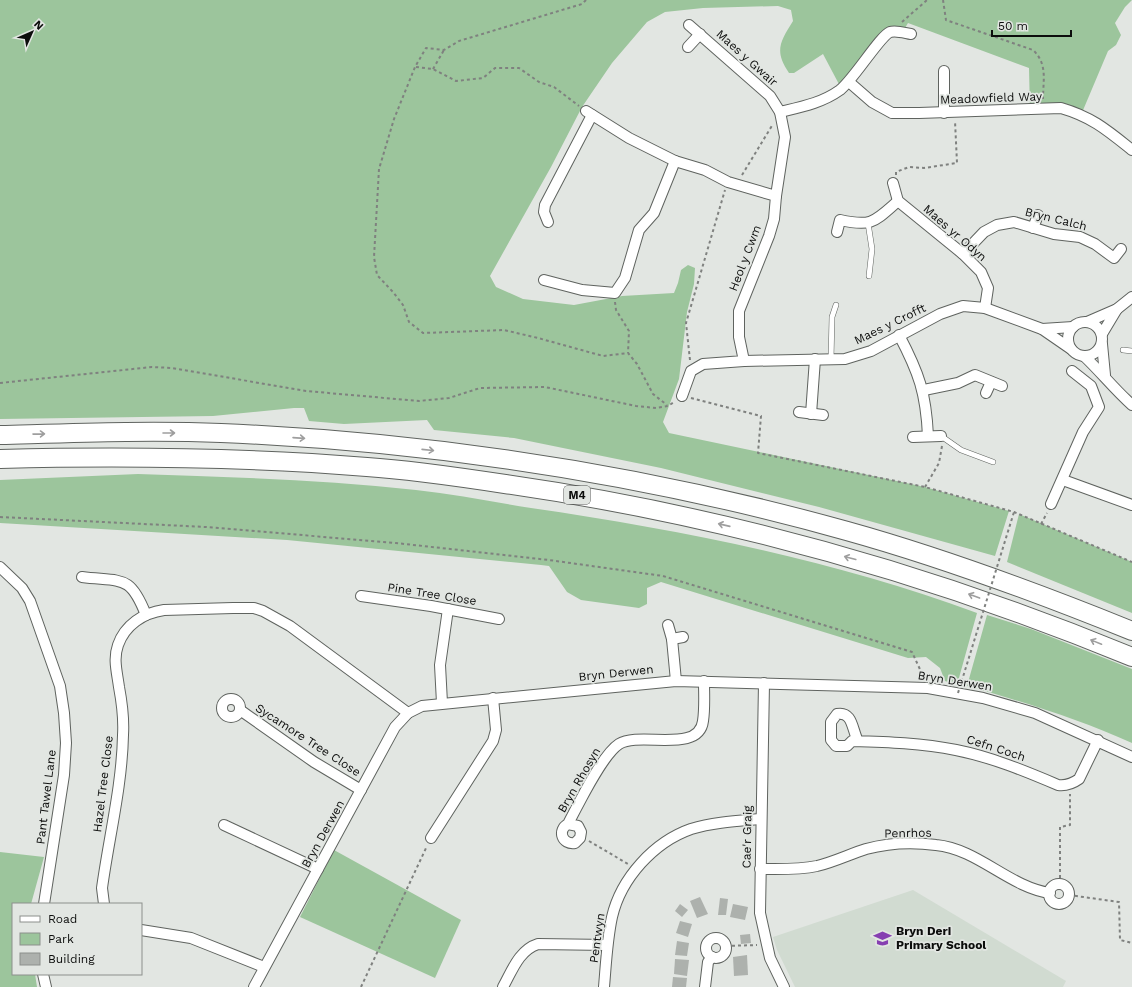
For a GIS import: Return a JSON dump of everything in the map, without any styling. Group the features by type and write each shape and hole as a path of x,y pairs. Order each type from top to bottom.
{"highway":[{"name":"M4","path":"0,435 218,433 302,438 436,450 620,478 769,510 848,531 1014,584 1132,631"},
{"name":"M4","path":"0,459 78,457 223,458 361,466 435,474 624,503 767,535 898,571 1048,623 1132,657"}],"street":[{"name":"Maes y Gwair","path":"689,25 770,96 781,113 785,137 776,196"},
{"path":"781,113 815,104 840,90 849,82 885,35 895,32 911,34"},
{"name":"Maes y Gwair","path":"688,47 700,34"},
{"path":"944,71 949,112"},
{"name":"Meadowfield Way","path":"849,82 872,102 892,113 1061,108 1078,113 1097,122 1132,150"},
{"path":"548,222 544,212 545,205 589,113 629,138 675,161 705,170 732,183 776,196"},
{"path":"544,280 582,290 615,293 624,278 629,261 639,250 639,230 654,213 675,161"},
{"path":"837,232 840,220 859,224 868,223 881,216 898,201 893,183"},
{"name":"Heol y Cwm","path":"744,361 739,337 739,311 769,236 774,219 776,196"},
{"name":"Maes yr Odyn","path":"898,201 962,254 980,272 988,288 985,308"},
{"path":"1033,228 1038,215"},
{"name":"Bryn Calch","path":"962,254 984,232 997,225 1014,222 1054,234 1080,237 1095,244 1114,258 1121,249"},
{"path":"1132,297 1117,309 1087,322 1082,322 1073,327 1068,338 1071,349 1077,354 1084,356 1105,375 1113,388 1132,404"},
{"name":"Maes y Crofft","path":"744,361 845,359 871,351 899,335 963,306 985,308 1042,329 1071,349"},
{"path":"1084,356 1095,353 1117,309"},
{"path":"1087,322 1097,326 1102,339 1105,375"},
{"name":"Maes y Crofft","path":"1042,329 1073,327"},
{"path":"899,335 914,363 924,390 928,436"},
{"path":"811,414 815,359"},
{"path":"682,396 691,371 704,364 744,361"},
{"path":"1052,504 1083,432 1099,407 1091,386 1072,371"},
{"path":"924,390 958,383 974,376 1002,386"},
{"path":"986,393 991,382"},
{"path":"799,412 823,415"},
{"path":"913,437 941,436"},
{"path":"1063,480 1132,506"},
{"name":"Pant Tawel Lane","path":"0,567 22,588 30,601 60,686 64,713 66,743 64,775 44,903"},
{"path":"82,577 128,584 137,594 146,615"},
{"name":"Pine Tree Close","path":"361,596 448,609 499,619"},
{"name":"Hazel Tree Close","path":"104,903 102,888 122,758 123,714 115,666 116,653 122,636 127,630 146,615 154,612 178,610 254,608 263,611 290,626 408,713"},
{"path":"442,703 440,665 448,609"},
{"path":"668,625 672,638 676,681"},
{"path":"672,638 683,637"},
{"name":"Bryn Derwen","path":"254,987 395,727 408,713 422,706 676,681 928,688 1013,705 1098,740 1132,757"},
{"name":"Bryn Rhosyn","path":"568,824 578,826 581,832 581,837 575,843 568,843 564,841 562,831 568,824 608,756 620,744 639,738 683,740 696,735 701,729 703,721 704,681"},
{"name":"Cae'r Graig","path":"764,683 760,913 770,958 784,987"},
{"path":"431,838 493,741 496,730 493,698"},
{"name":"Sycamore Tree Close","path":"240,710 314,762 361,790"},
{"path":"1070,784 1078,779 1082,774 1098,740"},
{"name":"Cefn Coch","path":"858,741 922,745 957,750 1004,764 1058,785 1070,784"},
{"name":"Pentwyn","path":"604,987 607,945 612,915 636,869 658,848 690,830 720,822 761,819"},
{"path":"224,825 318,869"},
{"name":"Penrhos","path":"760,868 794,869 817,866 865,849 890,845 936,845 964,852 1029,887 1050,893"},
{"path":"1060,884 1066,887 1069,895 1066,901 1057,903 1052,900 1050,893 1052,888 1060,884"},
{"path":"142,930 191,938 264,967"},
{"path":"720,938 726,946 725,952 721,957 712,957 706,948 710,939 720,938"},
{"path":"503,987 525,951 531,946 538,944 607,945"},
{"path":"705,987 708,962 712,957"},
{"path":"44,975 46,987"}],"lane":[{"path":"868,223 872,249 869,276"},
{"path":"831,359 832,317 836,305"},
{"path":"1123,350 1132,351"},
{"path":"941,436 961,450 993,462"}],"path":[{"path":"433,68 444,50 460,41 582,4 586,0"},
{"path":"943,0 946,20 1033,50 1040,57 1043,64 1042,109"},
{"path":"444,50 426,48 415,67 394,119 379,169 374,257 377,275 400,301 409,322 424,333 504,330 603,356 628,353"},
{"path":"415,67 433,68 456,81 483,78 495,68 519,68 539,82 554,87 589,113"},
{"path":"893,183 896,172 909,167 924,168 957,163 949,112"},
{"path":"691,371 686,323 732,183 781,113"},
{"path":"615,293 616,310 629,331 628,353 637,364 653,394 668,406"},
{"path":"0,383 152,367 172,368 306,391 419,401 450,398 480,388 545,387 636,406 656,408 668,406 682,396 761,416 758,453 925,487 1014,512 1132,562"},
{"path":"925,487 939,463 943,439 941,436"},
{"path":"958,693 1014,512"},
{"path":"0,517 206,527 396,543 549,560 663,576 912,652 928,688"},
{"path":"1060,884 1060,827 1070,825 1070,784"},
{"path":"581,837 636,869"},
{"path":"362,987 431,838"},
{"path":"1069,895 1119,902 1120,940 1132,942"},
{"path":"726,946 766,945"}],"shaded area":[{"name":"Bryn Deri Primary School","path":"913,890 1066,981 1063,987 795,987 777,950 773,937"}],"green space":[{"path":"0,0 1132,0 1125,7 1115,23 1121,35 1116,45 1108,51 1081,115 1066,112 1030,112 1029,68 908,23 902,33 894,32 841,88 823,54 794,73 789,73 781,59 780,47 793,21 791,10 778,6 703,8 665,12 647,22 612,63 582,107 551,167 490,276 496,287 523,299 574,305 622,296 674,293 681,270 688,265 695,268 694,284 687,312 679,379 663,422 669,433 925,487 1009,511 995,556 819,507 661,468 514,438 434,430 427,420 344,424 309,421 304,408 213,416 0,419"},
{"path":"138,474 277,479 416,490 644,526 812,562 923,594 977,613 957,685 945,681 940,668 926,657 908,658 661,582 647,588 647,604 639,608 581,600 567,592 549,566 287,540 0,523 0,480"},
{"path":"1019,514 1132,562 1132,613 1007,562"},
{"path":"987,615 1031,629 1132,669 1132,743 1091,726 1051,712 967,686"},
{"path":"334,850 461,920 435,978 300,917"},
{"path":"0,852 44,857 31,903 12,903 12,975 35,975 37,987 0,987"}],"building":[{"path":"700,897 708,914 697,918 690,901"},
{"path":"720,898 728,899 726,915 718,915"},
{"path":"680,904 688,910 682,917 675,911"},
{"path":"733,904 748,907 745,920 730,917"},
{"path":"680,921 692,924 688,937 676,933"},
{"path":"750,934 751,943 741,944 740,935"},
{"path":"677,941 689,943 687,956 675,955"},
{"path":"747,955 748,975 734,976 733,957"},
{"path":"675,959 689,960 687,976 674,974"},
{"path":"673,977 687,978 686,987 672,987"}],"place":[{"name":"Bryn Deri Primary School","path":"883,938"}]}
